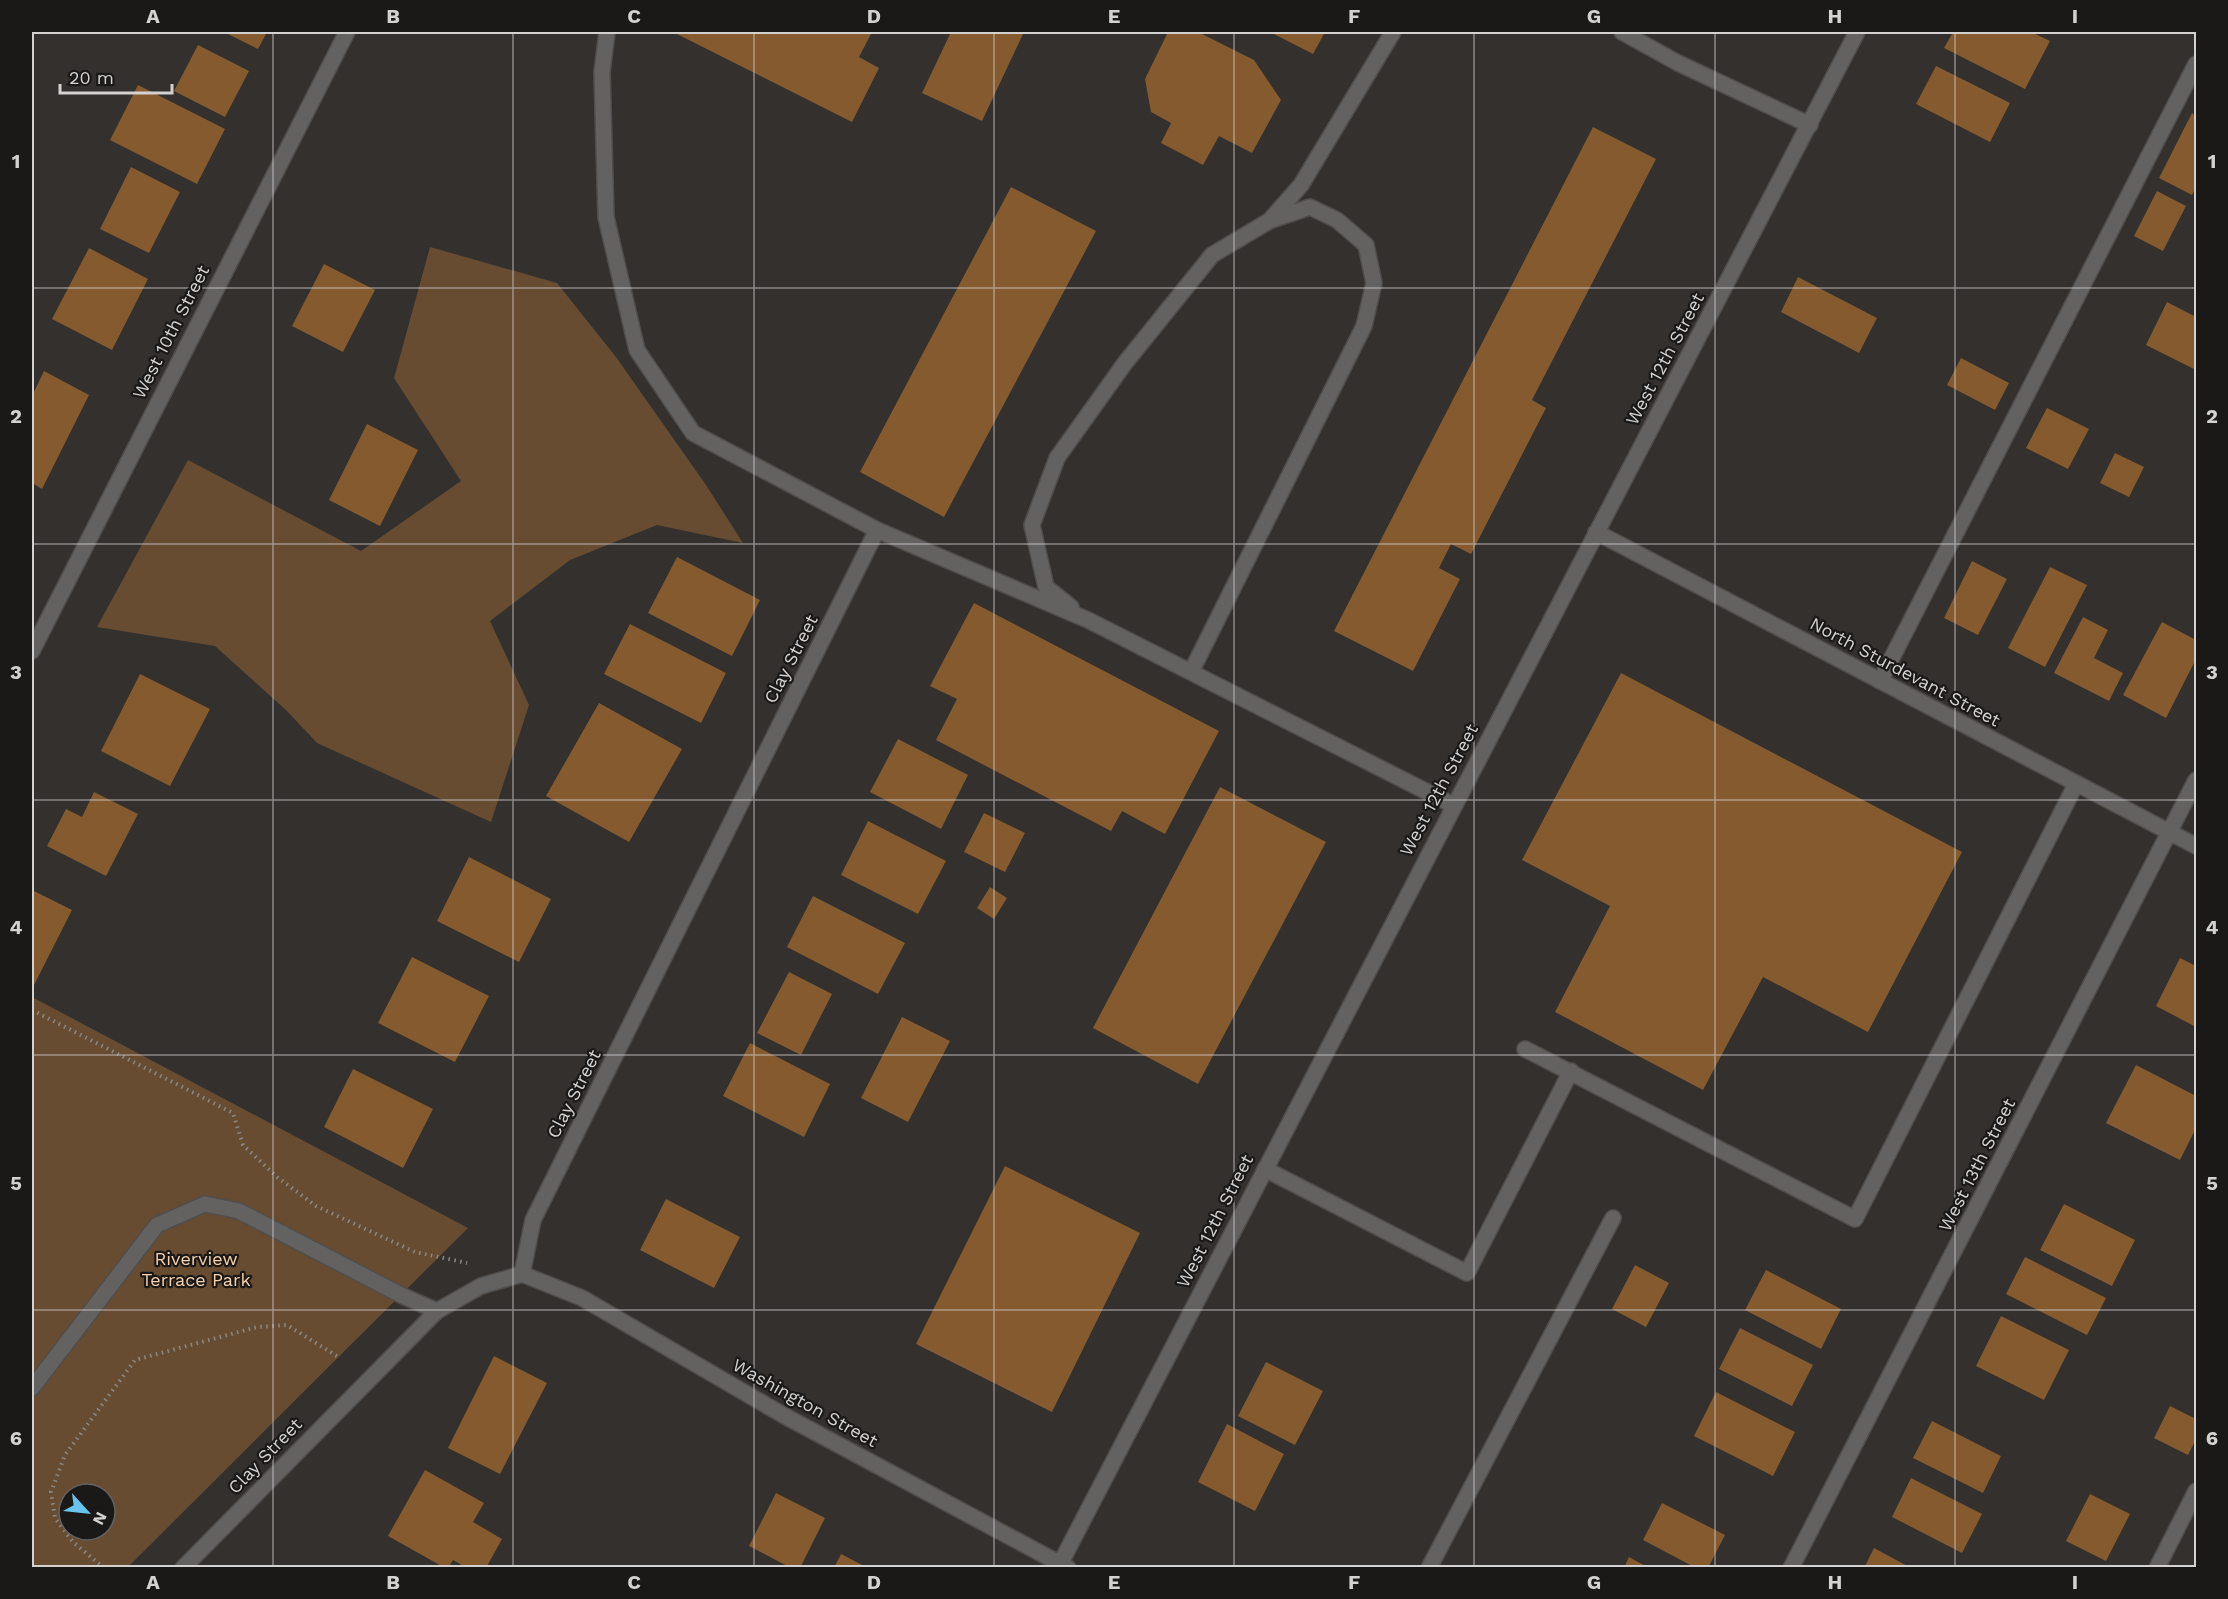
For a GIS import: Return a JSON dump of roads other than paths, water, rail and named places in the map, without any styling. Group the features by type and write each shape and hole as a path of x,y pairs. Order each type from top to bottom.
{"street":[{"name":"West 10th Street","path":"32,651 347,32"},
{"path":"607,32 602,72 606,217 637,350 693,433 877,530 1088,620 1453,805"},
{"path":"1269,221 1301,185 1393,32"},
{"path":"1622,32 1678,63 1810,125"},
{"name":"West 12th Street","path":"1062,1566 1264,1169 1857,32"},
{"path":"1880,681 2196,64"},
{"path":"1088,620 1046,587 1032,525 1057,458 1125,363 1212,255 1269,221 1310,207 1337,220 1366,245 1374,283 1364,326 1191,672"},
{"name":"Clay Street","path":"183,1568 437,1311 481,1286 522,1274 533,1220 877,530"},
{"name":"North Sturdevant Street","path":"1596,532 2196,846"},
{"name":"West 13th Street","path":"1791,1568 2196,780"},
{"path":"1525,1048 1855,1219 2076,784"},
{"path":"1264,1169 1467,1273 1571,1071"},
{"path":"32,1388 157,1225 205,1204 239,1211 402,1296 437,1311"},
{"path":"1429,1568 1613,1218"},
{"name":"Washington Street","path":"522,1274 582,1298 783,1415 1062,1566"},
{"path":"2157,1568 2196,1491"}],"park label":[{"name":"Riverview Terrace Park","path":"196,1269"}]}
